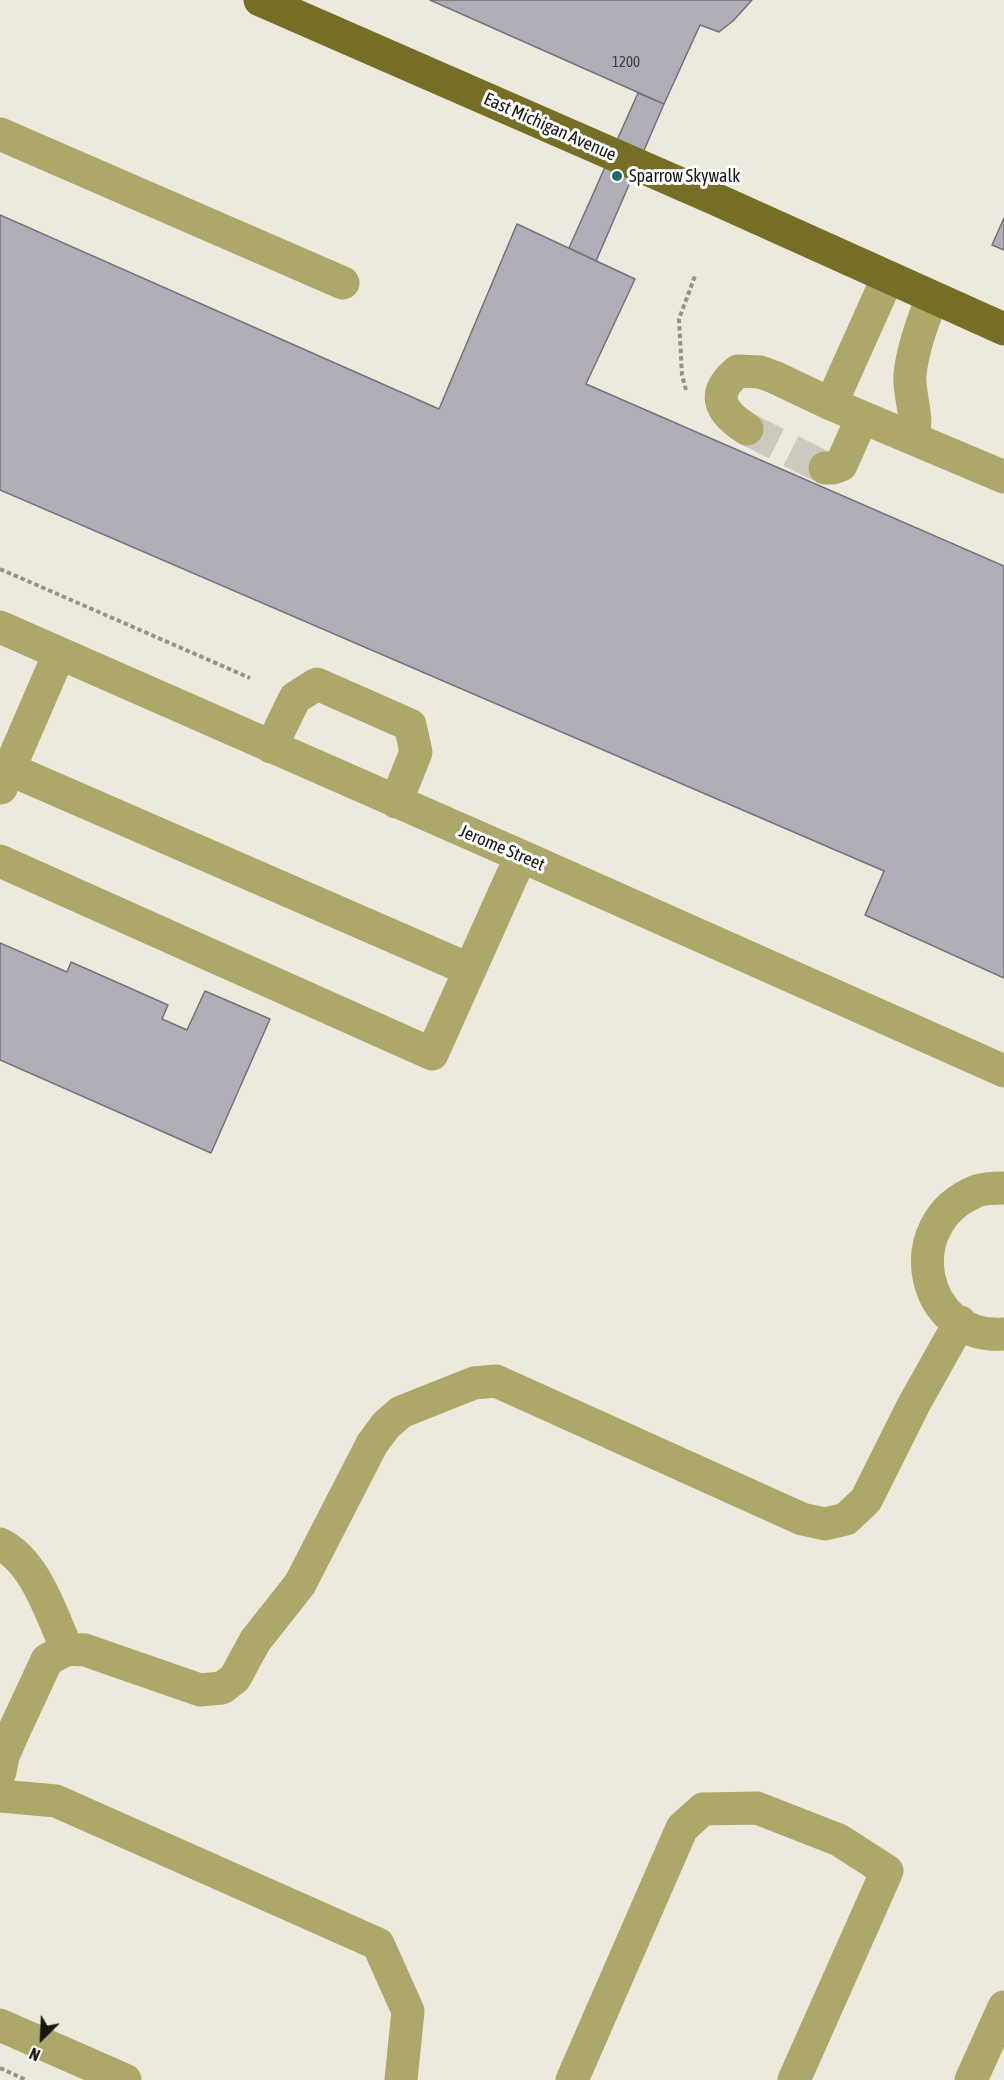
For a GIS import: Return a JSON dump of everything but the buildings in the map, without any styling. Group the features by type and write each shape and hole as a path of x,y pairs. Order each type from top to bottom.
{"main road":[{"name":"East Michigan Avenue","path":"260,0 702,194 1004,330"}],"street":[{"path":"0,135 343,283"},
{"path":"831,404 888,277"},
{"path":"912,438 915,425 910,373 916,343 932,297"},
{"path":"747,429 727,414 721,399 725,384 738,371 760,372 862,418 1004,477"},
{"path":"825,468 841,465 862,418"},
{"name":"Jerome Street","path":"0,627 1004,1071"},
{"path":"60,654 5,779 468,969"},
{"path":"271,747 295,698 317,684 410,725 416,752 396,802"},
{"path":"0,861 432,1054 468,969 521,856"},
{"path":"1004,1188 979,1190 956,1202 938,1221 928,1244 926,1269 933,1294 948,1314 970,1329 994,1335 1004,1334"},
{"path":"0,1773 3,1756 47,1660 68,1649 85,1650 200,1690 222,1688 235,1678 255,1641 300,1584 372,1444 386,1425 401,1412 474,1383 496,1381 802,1519 825,1524 846,1519 866,1500 914,1404 960,1322"},
{"path":"0,1544 31,1570 68,1649"},
{"path":"0,1796 56,1801 378,1944 408,2011 401,2080"},
{"path":"572,2080 682,1828 703,1809 757,1808 839,1840 887,1871 794,2080"},
{"path":"971,2080 1004,2007"},
{"path":"0,2025 125,2080"}],"path":[{"path":"688,395 682,375 679,319 695,276"},
{"path":"0,569 250,678"},
{"path":"0,2068 26,2080"}],"tunnel":[{"path":"747,429 825,468"}],"place":[{"name":"Sparrow Skywalk","path":"617,176"}]}
